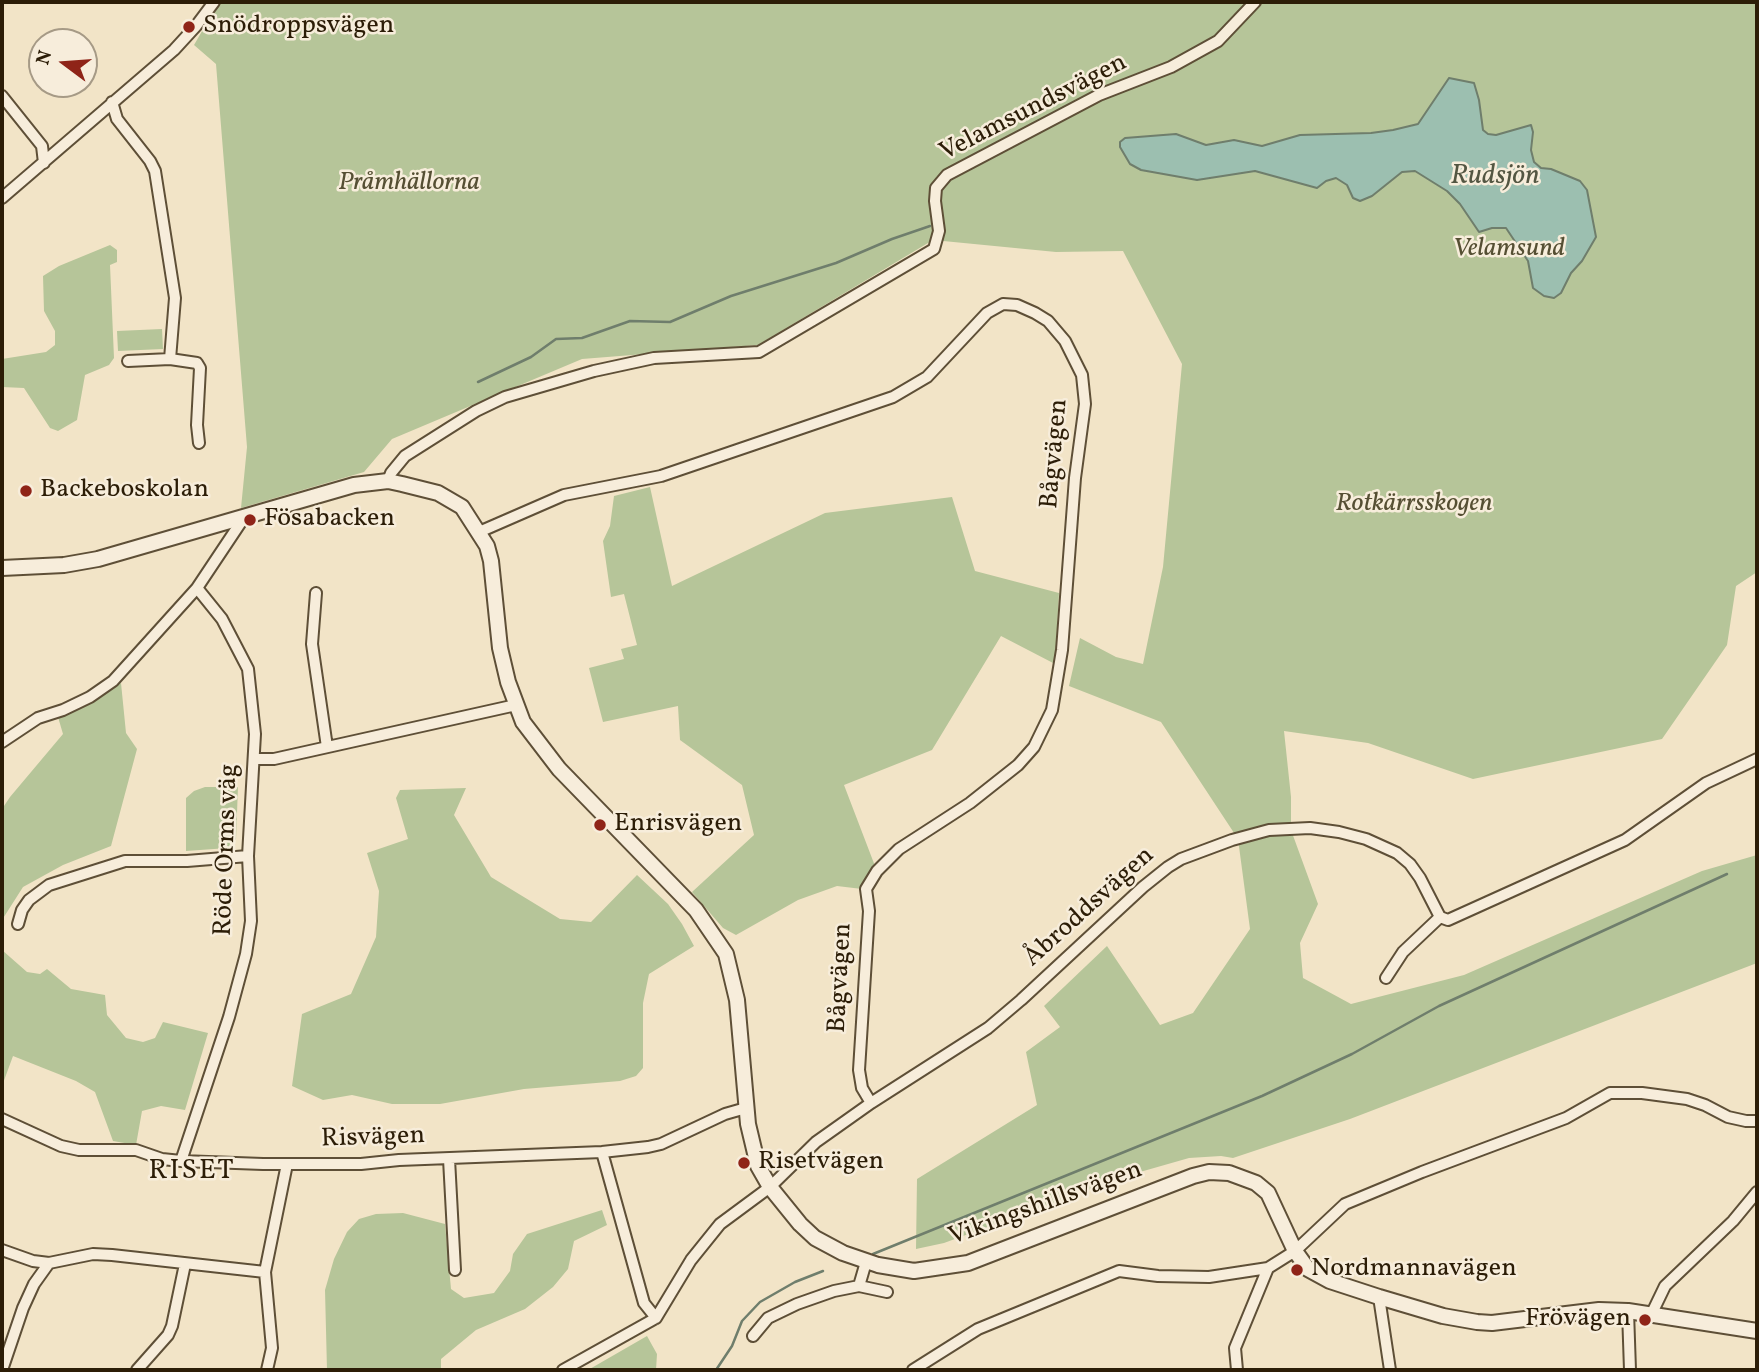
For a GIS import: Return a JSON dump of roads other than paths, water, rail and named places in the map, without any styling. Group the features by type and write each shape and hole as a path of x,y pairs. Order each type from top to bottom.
{"street":[{"path":"2,198 174,50 214,2"},
{"name":"Velamsundsvägen","path":"388,481 405,456 476,411 505,397 588,373 654,359 760,352 934,249 939,231 936,188 947,175 1099,95 1171,66 1218,41 1255,2"},
{"path":"2,96 41,146 44,163"},
{"path":"112,102 117,119 155,171 175,298 170,359"},
{"name":"Bågvägen","path":"480,532 565,495 661,476 901,394 927,377 995,307 1009,303 1028,309 1048,321 1065,341 1082,375 1085,404 1076,466 1062,650 1052,710 1034,747 1018,765 970,803 899,849 877,871 866,889 869,911 859,1070 862,1088 871,1103"},
{"path":"128,360 170,359 197,363 200,368 197,425 199,443"},
{"name":"Vikingshillsvägen","path":"2,568 64,565 98,559 354,485 388,481 424,489 449,499 462,508 487,546 500,648 516,705 530,734 559,769 696,910 726,954 737,1000 746,1108 758,1166 770,1187 800,1224 815,1238 843,1253 866,1262 914,1270 968,1263 1209,1172 1237,1175 1256,1183 1268,1193 1294,1251 1308,1269 1319,1276 1443,1316 1492,1323 1599,1310 1628,1311 1757,1331"},
{"path":"2,743 38,718 72,706 113,681 197,588 243,519"},
{"name":"Röde Orms väg","path":"181,1161 229,1017 250,936 248,856 255,759 248,669 222,619 197,588"},
{"path":"316,593 312,644 327,747"},
{"path":"255,759 274,759 516,705"},
{"path":"1385,978 1403,952 1440,917 1448,920 1625,840 1706,783 1757,759"},
{"name":"Åbroddsvägen","path":"656,1318 704,1240 736,1210 770,1187 816,1142 871,1103 988,1028 1168,867 1232,840 1269,830 1310,828 1366,839 1397,853 1410,864 1420,878 1440,917"},
{"path":"18,924 22,910 29,900 49,885 113,864 125,861 187,861 248,856"},
{"path":"913,1370 978,1329 1119,1271 1158,1276 1209,1277 1268,1268 1294,1251 1345,1204 1566,1118 1610,1093 1642,1093 1687,1099 1728,1117 1757,1121"},
{"name":"Risvägen","path":"2,1119 70,1148 136,1150 162,1159 181,1161 361,1164 399,1160 602,1152 662,1144 725,1114 746,1108"},
{"path":"563,1370 656,1318 644,1303 602,1152"},
{"path":"449,1159 455,1270"},
{"path":"267,1370 272,1348 265,1272 287,1164"},
{"path":"1652,1313 1665,1286 1733,1220 1757,1192"},
{"path":"2,1250 33,1261 49,1263 93,1254 265,1272"},
{"path":"859,1286 866,1262"},
{"path":"2,1370 23,1308 34,1284 49,1263"},
{"path":"137,1370 161,1344 172,1326 185,1265"},
{"path":"1237,1370 1235,1348 1268,1268"},
{"path":"752,1336 768,1318 834,1290 859,1286 887,1292"},
{"path":"1379,1297 1390,1370"},
{"path":"1628,1311 1630,1370"}],"water":[{"name":"Rudsjön","path":"1449,78 1474,83 1483,130 1496,135 1531,125 1534,162 1541,168 1551,169 1580,181 1587,190 1596,237 1582,261 1571,273 1561,293 1554,298 1544,296 1533,288 1528,261 1506,228 1479,232 1460,204 1447,191 1415,171 1402,172 1372,196 1360,201 1353,198 1347,185 1336,178 1317,188 1255,171 1197,180 1141,170 1130,164 1120,147 1120,142 1125,138 1176,134 1206,145 1234,140 1262,146 1300,135 1393,130 1418,124"}],"waterway":[{"path":"478,382 531,357 556,339 582,338 630,321 670,322 731,296 836,263 930,226"},
{"path":"873,1254 1262,1096 1352,1054 1439,1006 1727,874"},
{"path":"716,1370 732,1346 742,1321 760,1302 795,1282 823,1271"}],"place":[{"name":"Snödroppsvägen","path":"189,27"},
{"name":"Backeboskolan","path":"26,491"},
{"name":"Fösabacken","path":"250,520"},
{"name":"Enrisvägen","path":"600,825"},
{"name":"Risetvägen","path":"744,1163"},
{"name":"Nordmannavägen","path":"1297,1270"},
{"name":"Frövägen","path":"1645,1320"}],"district":[{"name":"RISET","path":"192,1173"}],"park label":[{"name":"Pråmhällorna","path":"409,184"},
{"name":"Velamsund","path":"1509,250"},
{"name":"Rotkärrsskogen","path":"1414,505"}]}
